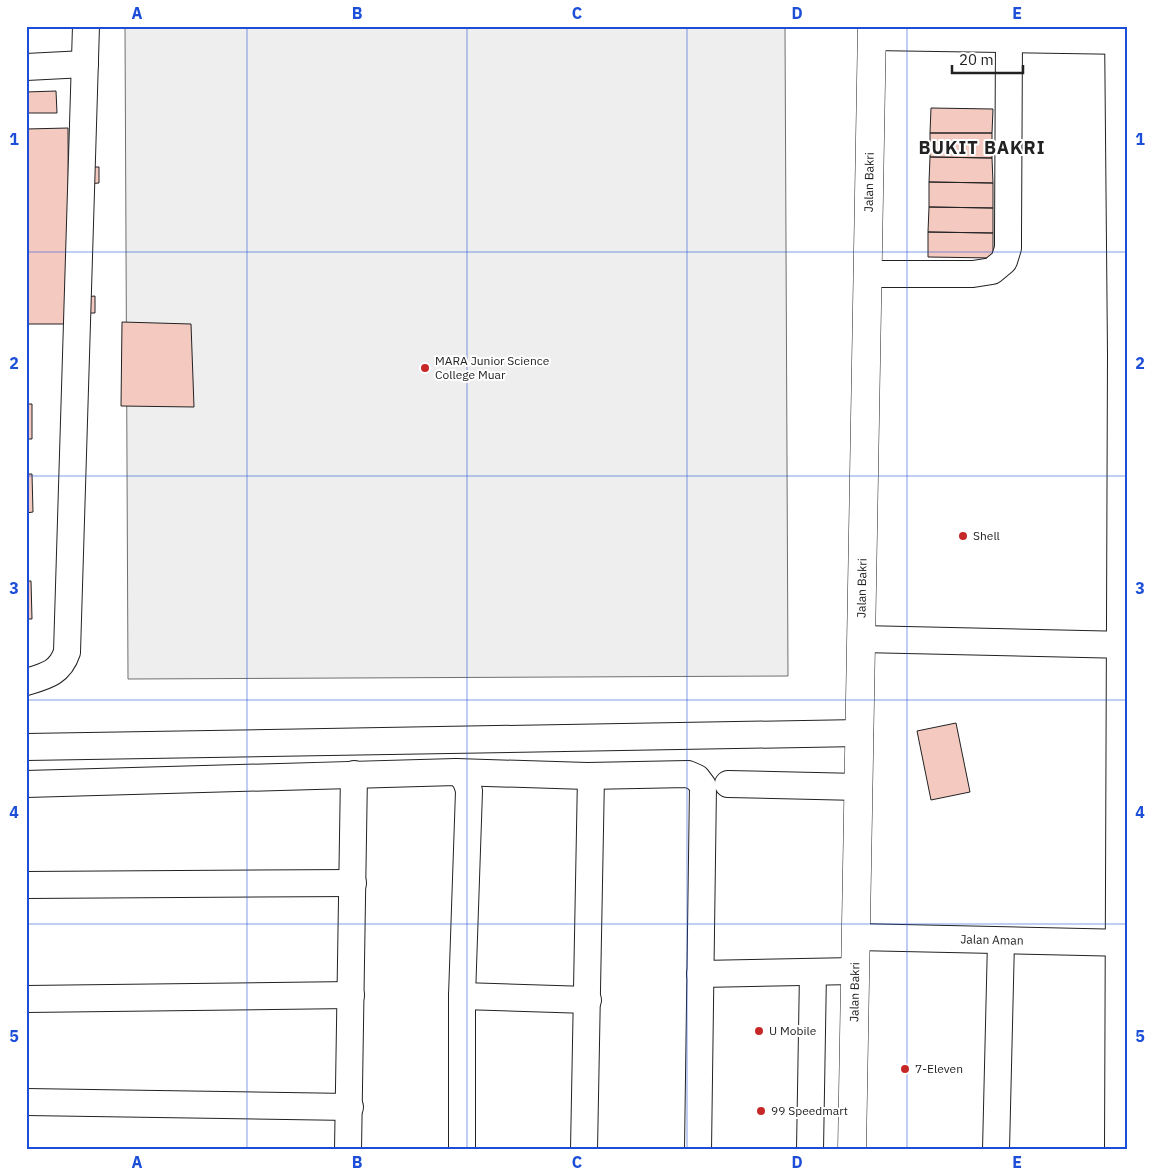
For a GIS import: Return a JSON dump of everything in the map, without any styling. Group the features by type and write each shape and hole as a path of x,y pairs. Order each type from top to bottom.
{"main road":[{"name":"Jalan Bakri","path":"852,1150 872,31"}],"street":[{"path":"26,682 54,672 64,662 67,652 86,26"},
{"path":"872,31 1009,39 1122,36 1125,355 1114,644 1123,943 1118,1150"},
{"path":"868,274 973,274 992,271 1004,261 1008,242 1009,39"},
{"path":"26,67 84,64"},
{"path":"861,639 1114,644"},
{"path":"26,747 860,733"},
{"path":"456,772 463,776 469,791 462,996 462,1150"},
{"path":"26,784 456,772 591,776 688,774 697,778 702,786 698,1150"},
{"path":"348,1150 354,774"},
{"path":"584,1150 591,776"},
{"path":"728,784 859,788"},
{"path":"26,885 353,883"},
{"name":"Jalan Aman","path":"856,937 1123,943"},
{"path":"996,1150 1001,941"},
{"path":"700,974 855,971"},
{"path":"810,1150 813,972"},
{"path":"26,1000 351,995"},
{"path":"462,996 588,1000"},
{"path":"26,1102 350,1106"}],"shaded area":[{"name":"MARA Junior Science College Muar","path":"785,26 788,676 128,679 125,27"}],"building":[{"path":"56,91 57,113 26,113 26,92"},
{"path":"931,108 993,109 992,133 930,133"},
{"path":"68,128 69,324 26,324 26,129"},
{"path":"930,133 992,133 992,158 930,157"},
{"path":"930,157 992,158 993,183 929,182"},
{"path":"88,167 99,167 99,183 87,184"},
{"path":"929,182 993,183 993,208 929,207"},
{"path":"929,207 993,208 993,233 928,232"},
{"path":"928,232 993,233 993,258 928,257"},
{"path":"95,296 95,313 83,313 84,297"},
{"path":"122,322 191,324 194,407 121,406"},
{"path":"26,404 32,404 32,439 26,439"},
{"path":"26,474 32,474 33,512 26,513"},
{"path":"26,581 31,581 32,619 26,619"},
{"path":"956,723 970,792 931,800 917,731"}],"place":[{"name":"MARA Junior Science College Muar","path":"425,368"},
{"name":"Shell","path":"963,536"},
{"name":"U Mobile","path":"759,1031"},
{"name":"7-Eleven","path":"905,1069"},
{"name":"99 Speedmart","path":"761,1111"}],"district":[{"name":"BUKIT BAKRI","path":"982,148"}]}
